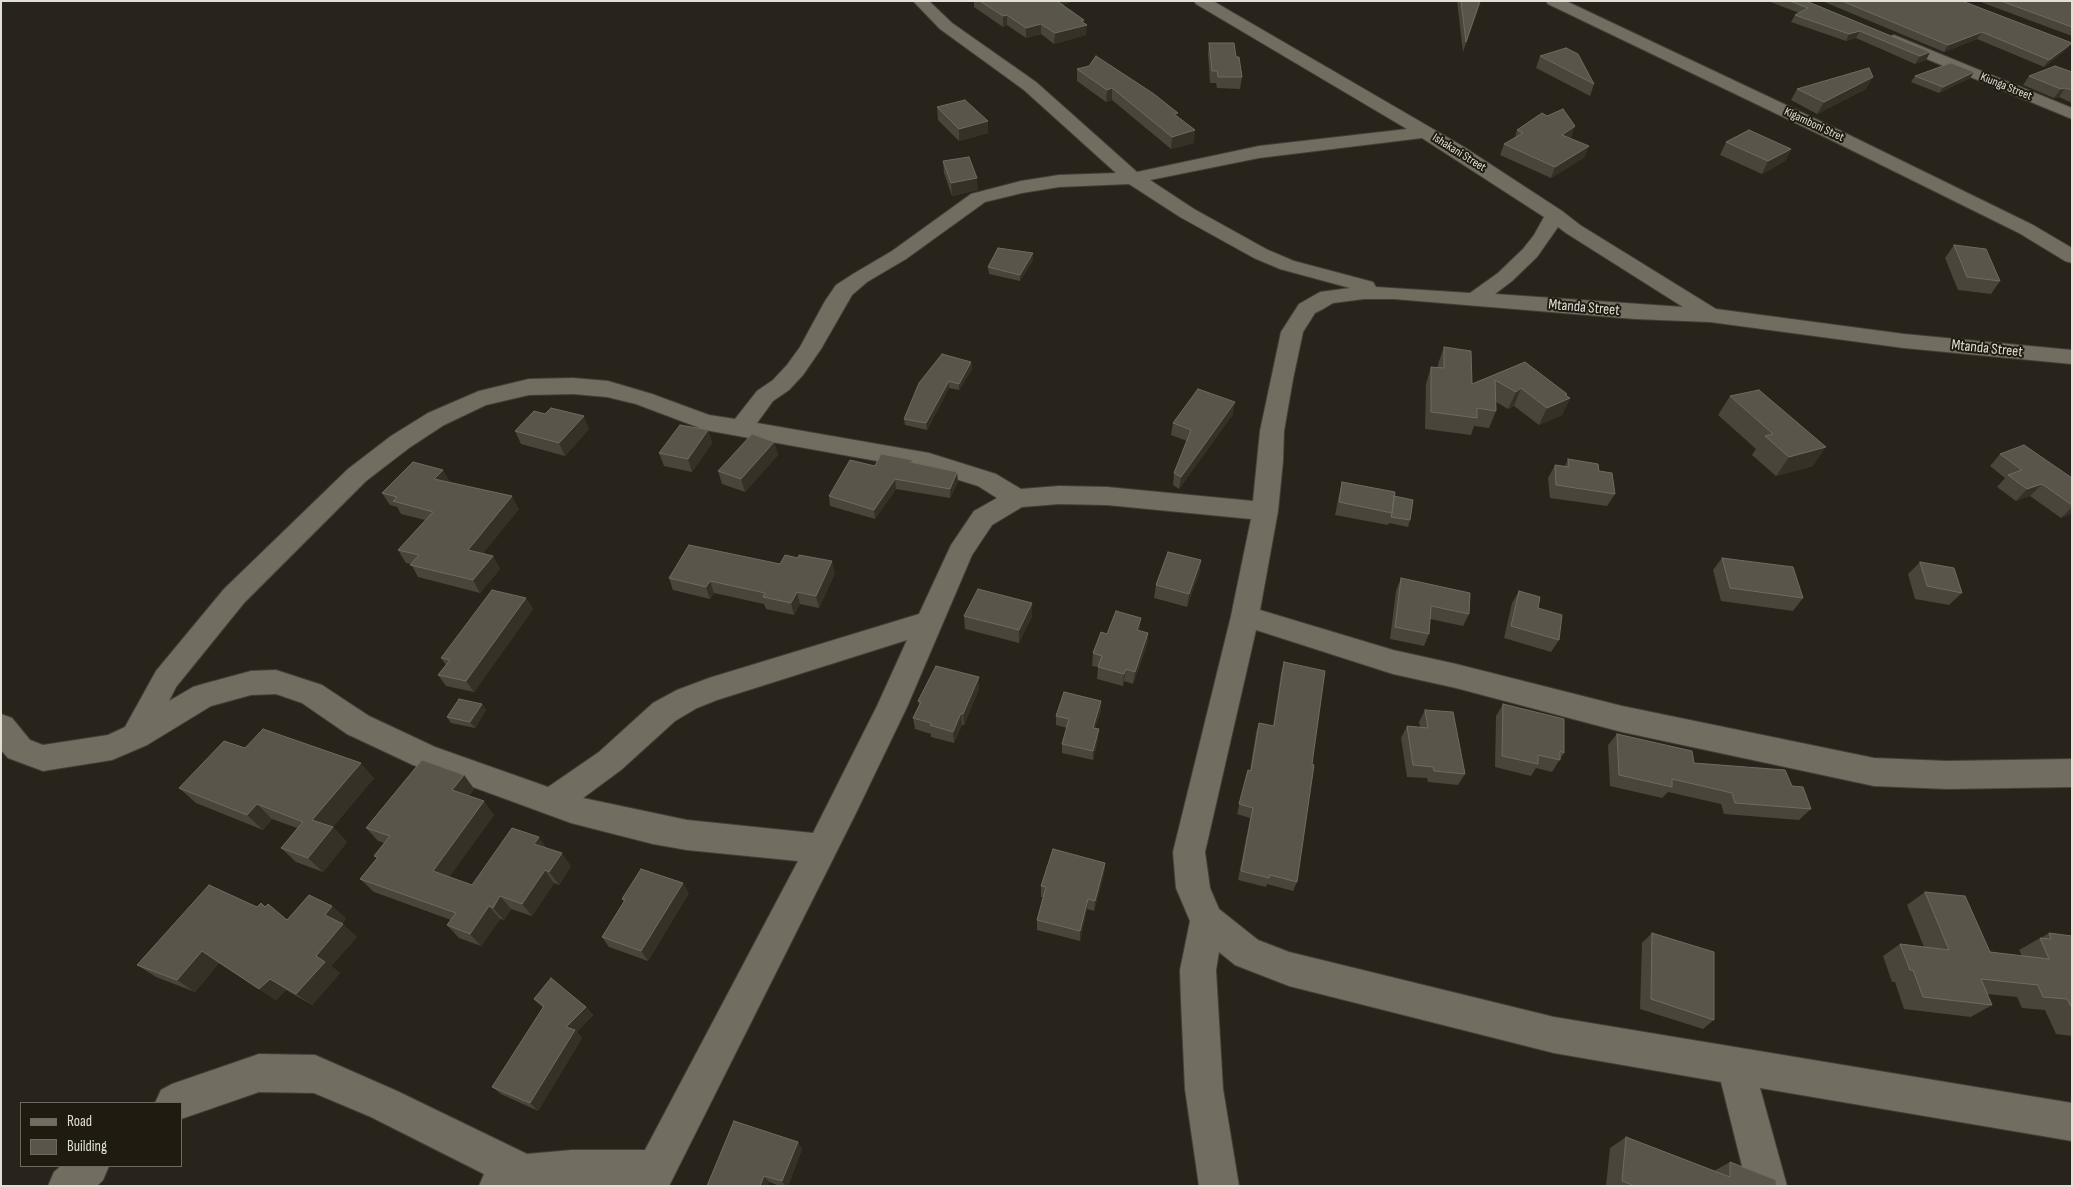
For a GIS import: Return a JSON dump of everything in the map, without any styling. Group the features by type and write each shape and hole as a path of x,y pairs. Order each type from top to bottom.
{"street":[{"path":"920,1 946,26 1030,86 1133,178 1187,213 1261,254 1287,265 1394,293"},
{"name":"Ishakani Street","path":"1201,1 1425,132 1556,215 1574,229 1710,314"},
{"name":"Kigamboni Stret","path":"1553,1 1861,147 2026,230 2072,257"},
{"name":"Kiunga Street","path":"1878,33 2072,114"},
{"path":"740,429 765,396 781,385 795,370 810,349 844,290 860,278 899,255 978,198 1021,186 1058,181 1133,178 1267,151 1425,132"},
{"path":"1475,299 1505,277 1530,253 1543,237 1556,215"},
{"name":"Mtanda Street","path":"1207,921 1193,888 1190,852 1245,616 1265,511 1271,460 1272,430 1292,332 1307,309 1328,297 1364,293 1394,293 1635,312 1710,314 1904,341 2072,357"},
{"path":"136,736 166,679 218,619 234,596 357,475 400,442 436,418 479,399 529,387 573,386 608,389 644,399 705,422 929,462 987,480 1017,498"},
{"path":"176,1102 185,1097 259,1073 314,1074 384,1104 512,1180 572,1170 651,1178 822,849 892,707 960,552 984,518 1017,498 1059,495 1107,496 1265,511"},
{"path":"1245,616 1393,662 1456,676 1622,719 1874,772 1946,775 2072,773"},
{"path":"552,802 610,761 664,712 687,700 709,690 929,622"},
{"path":"1,727 18,749 43,758 112,747 136,736 203,696 251,683 276,682 312,694 358,725 424,756 571,809 678,833 822,849"},
{"path":"1219,1186 1204,1089 1199,1001 1198,970 1207,921 1247,953 1289,969 1554,1035 2072,1122"},
{"path":"1735,1065 1767,1186"},
{"path":"68,1186 88,1167"}],"building":[{"path":"980,1 1057,1 1084,20 1081,21 1087,25 1055,33 1041,24 1026,28 1007,15 1003,16"},
{"path":"1461,1 1480,1 1466,42"},
{"path":"1790,1 1806,1 1930,52 1920,56 1860,31 1849,34 1795,15 1808,8"},
{"path":"1842,1 1962,1 2072,43 2049,60 1982,32 1948,45"},
{"path":"2001,1 2072,1 2072,27"},
{"path":"1209,43 1234,43 1236,57 1239,57 1242,77 1218,77 1217,71 1212,71"},
{"path":"1566,48 1578,54 1594,84 1540,56"},
{"path":"1096,56 1154,94 1178,113 1174,114 1195,130 1172,137 1112,88 1107,90 1077,69 1089,66"},
{"path":"1951,63 1974,72 1943,87 1915,76"},
{"path":"2055,66 2072,72 2072,90 2061,89 2029,76"},
{"path":"1869,68 1873,77 1824,102 1797,89"},
{"path":"965,100 988,121 959,129 937,107"},
{"path":"1563,109 1575,126 1562,135 1589,146 1555,167 1504,144 1523,133 1517,130 1542,113 1547,116"},
{"path":"1749,130 1791,149 1768,161 1726,142"},
{"path":"969,157 977,178 951,183 943,161"},
{"path":"1954,245 1986,249 2000,281 1967,277"},
{"path":"998,248 1033,253 1020,275 988,267"},
{"path":"1444,347 1471,351 1472,384 1525,362 1570,398 1547,408 1521,388 1516,392 1495,380 1496,411 1477,408 1477,418 1431,412 1431,367 1444,368"},
{"path":"942,354 971,362 959,384 949,381 926,423 904,419 919,383"},
{"path":"1198,389 1235,402 1181,477 1174,473 1191,430 1173,423"},
{"path":"1759,390 1826,447 1789,457 1765,436 1773,434 1730,396"},
{"path":"551,408 584,416 559,443 515,431 534,411 545,414"},
{"path":"680,425 708,430 688,459 659,453"},
{"path":"752,434 774,442 741,479 718,471"},
{"path":"2024,445 2072,478 2072,505 2042,484 2027,489 2008,475 2022,470 2000,454"},
{"path":"881,454 957,472 950,489 895,479 874,510 829,496 850,460 875,466"},
{"path":"1568,459 1598,464 1599,471 1612,473 1615,494 1556,485 1555,465 1569,467"},
{"path":"413,462 443,470 434,479 512,496 468,550 493,556 473,580 410,565 419,555 398,550 433,512 393,501 397,497 382,493"},
{"path":"1342,482 1395,492 1392,513 1339,502"},
{"path":"1394,496 1413,500 1410,520 1391,517"},
{"path":"689,545 780,564 785,555 798,558 799,555 832,561 816,596 797,592 791,603 763,597 765,593 710,581 706,587 669,578"},
{"path":"1168,552 1201,560 1189,594 1156,585"},
{"path":"1722,558 1793,567 1803,598 1730,588"},
{"path":"1920,562 1954,568 1962,593 1927,586"},
{"path":"1401,578 1470,593 1469,614 1431,606 1429,634 1395,627"},
{"path":"978,589 1032,603 1019,630 964,616"},
{"path":"492,590 526,598 466,681 438,675 450,660 441,658"},
{"path":"1519,591 1540,597 1538,608 1562,615 1559,640 1511,626"},
{"path":"1116,611 1141,618 1137,630 1148,633 1135,672 1126,669 1124,674 1098,667 1102,656 1093,653 1101,632 1107,634"},
{"path":"1284,662 1325,671 1297,882 1270,875 1269,878 1241,871 1253,808 1239,804 1248,770 1251,771 1259,723 1274,726"},
{"path":"936,666 979,677 953,732 913,718 921,702 918,701"},
{"path":"1064,692 1101,701 1093,728 1099,729 1093,751 1062,744 1069,719 1056,716"},
{"path":"459,699 482,704 470,722 447,717"},
{"path":"1503,704 1564,719 1564,753 1560,751 1560,760 1538,755 1538,764 1502,756"},
{"path":"1425,710 1453,712 1465,774 1434,771 1433,767 1413,765 1407,726 1428,728"},
{"path":"263,729 361,763 312,820 333,827 308,858 281,848 303,822 257,804 247,815 179,788 224,741 245,748"},
{"path":"1617,734 1692,751 1694,763 1785,770 1792,786 1803,787 1811,809 1735,803 1732,793 1672,779 1672,787 1619,775"},
{"path":"422,760 464,775 452,790 484,801 433,871 472,885 512,828 539,837 534,844 562,853 549,872 545,870 522,904 500,896 493,908 489,906 470,934 447,925 456,913 360,879 378,857 374,856 390,836 366,828"},
{"path":"1053,849 1105,863 1095,901 1088,899 1080,931 1037,920 1046,887 1041,886"},
{"path":"641,869 683,883 641,951 602,937 625,900 622,899"},
{"path":"209,885 257,907 261,903 265,907 268,904 287,920 309,895 332,906 325,915 343,924 316,956 325,962 296,994 270,979 259,989 202,951 177,980 137,965"},
{"path":"1925,892 1965,896 1990,952 2049,959 2040,938 2051,939 2049,933 2072,936 2072,1008 2067,999 2043,997 2038,985 1981,979 1992,1005 1923,997 1913,970 1910,970 1900,944 1949,950"},
{"path":"1652,933 1714,952 1714,1020 1651,999"},
{"path":"551,978 586,1007 566,1027 575,1030 530,1103 492,1087 544,1006 534,999"},
{"path":"734,1121 798,1142 782,1181 764,1176 760,1186 707,1186"},
{"path":"1626,1137 1730,1177 1730,1162 1776,1180 1776,1186 1635,1186 1622,1181"}]}
